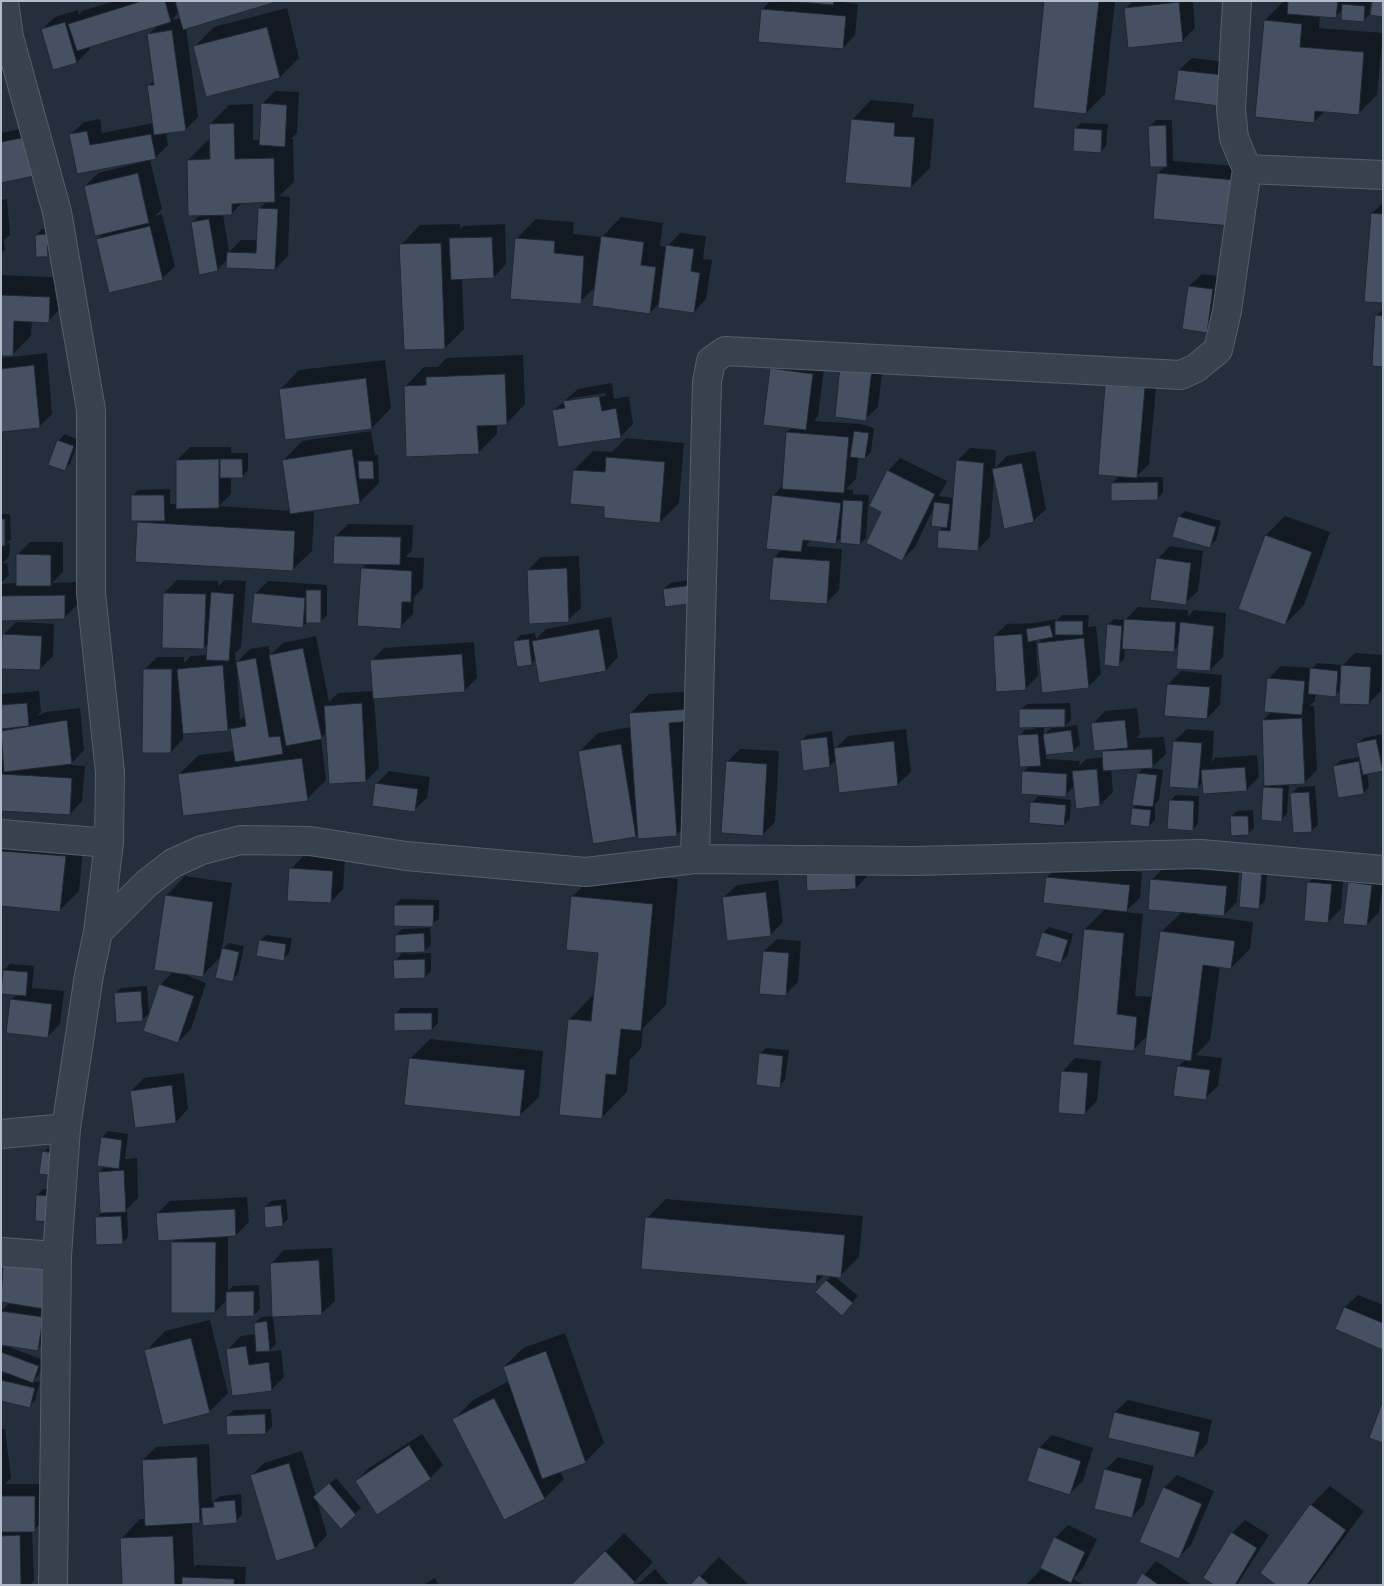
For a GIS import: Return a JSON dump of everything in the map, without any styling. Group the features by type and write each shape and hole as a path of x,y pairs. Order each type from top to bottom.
{"street":[{"path":"4,1 9,37 57,212 91,410 92,593 110,772 109,843 98,932 88,975 66,1128 57,1256 53,1585"},
{"path":"695,858 707,382 711,361 725,351 1181,375 1196,368 1218,350 1227,311 1247,169 1234,138 1231,110 1237,1"},
{"path":"1247,169 1383,175"},
{"path":"1,834 109,843"},
{"path":"98,932 146,884 173,863 202,850 241,840 310,841 406,856 586,872 695,858 913,861 1201,854 1383,870"},
{"path":"1,1134 66,1128"},
{"path":"1,1252 57,1256"}],"building":[{"path":"142,1 165,1 171,22 77,51 68,24"},
{"path":"175,1 279,1 183,30"},
{"path":"788,1 834,1 833,5"},
{"path":"1044,1 1099,1 1086,114 1033,108"},
{"path":"1288,1 1338,1 1336,18 1287,14"},
{"path":"1372,1 1383,1 1383,17 1370,15"},
{"path":"1179,2 1183,42 1128,48 1124,8"},
{"path":"1342,4 1365,6 1364,22 1341,20"},
{"path":"761,9 846,16 843,49 758,42"},
{"path":"1264,20 1302,24 1300,47 1364,52 1359,115 1315,111 1314,123 1255,117"},
{"path":"65,22 77,63 53,70 41,29"},
{"path":"267,27 280,78 206,97 193,46"},
{"path":"172,30 186,131 154,135 147,85 154,85 147,34"},
{"path":"1178,70 1223,75 1219,106 1174,100"},
{"path":"261,103 287,105 285,147 259,145"},
{"path":"851,119 895,123 894,136 915,137 911,188 845,183"},
{"path":"234,123 235,159 274,158 275,202 232,204 232,215 188,216 187,160 210,159 209,124"},
{"path":"1166,125 1167,167 1150,167 1148,126"},
{"path":"1074,128 1102,130 1101,153 1073,151"},
{"path":"87,131 90,145 151,134 156,159 77,174 69,134"},
{"path":"26,137 34,176 1,183 1,142"},
{"path":"138,173 149,223 95,236 84,186"},
{"path":"1157,173 1234,180 1231,226 1153,219"},
{"path":"258,208 278,209 275,270 226,268 227,252 256,253"},
{"path":"1371,213 1383,214 1383,303 1364,302"},
{"path":"209,219 218,271 199,275 191,222"},
{"path":"150,226 163,280 109,293 96,239"},
{"path":"47,234 48,257 36,257 35,235"},
{"path":"601,236 644,242 641,265 656,267 650,314 592,306"},
{"path":"492,237 494,278 451,280 449,238"},
{"path":"515,238 555,241 554,253 584,256 581,304 510,299"},
{"path":"441,243 445,349 404,350 399,244"},
{"path":"666,245 694,249 691,271 700,273 694,313 658,308"},
{"path":"1188,286 1213,289 1207,333 1182,329"},
{"path":"1,295 50,297 49,323 14,321 13,356 1,356"},
{"path":"1375,315 1383,316 1383,367 1372,366"},
{"path":"34,365 40,428 1,432 1,369"},
{"path":"840,366 872,369 866,421 835,417"},
{"path":"770,368 813,374 806,430 763,425"},
{"path":"505,374 507,425 477,426 479,454 406,457 404,386 426,385 426,377"},
{"path":"366,378 372,429 285,440 279,389"},
{"path":"1105,385 1145,388 1137,478 1098,475"},
{"path":"599,396 602,411 616,408 621,438 558,447 552,410 565,408 563,401"},
{"path":"854,431 869,433 865,459 850,457"},
{"path":"786,432 849,437 844,493 782,489"},
{"path":"57,440 74,446 65,471 48,465"},
{"path":"352,449 360,504 290,514 282,460"},
{"path":"606,457 665,462 660,523 604,518 604,507 570,504 573,470 605,472"},
{"path":"219,459 219,508 176,509 176,460"},
{"path":"220,459 242,459 243,478 220,478"},
{"path":"956,460 984,463 978,551 937,548 938,530 950,531"},
{"path":"358,461 373,461 374,479 359,479"},
{"path":"1022,463 1034,522 1004,529 992,469"},
{"path":"887,470 935,494 902,561 866,543 881,512 869,506"},
{"path":"1158,482 1158,500 1111,501 1111,483"},
{"path":"131,495 164,495 165,521 131,521"},
{"path":"772,495 841,503 836,544 803,540 801,552 766,549"},
{"path":"843,500 863,501 860,545 840,543"},
{"path":"934,502 950,504 947,528 931,526"},
{"path":"1178,516 1216,527 1210,548 1172,537"},
{"path":"1,519 5,519 5,546 1,546"},
{"path":"137,522 295,531 293,571 135,562"},
{"path":"1265,535 1312,552 1285,625 1238,609"},
{"path":"334,536 401,537 400,565 333,564"},
{"path":"16,554 51,555 51,586 16,586"},
{"path":"773,557 830,561 827,604 769,600"},
{"path":"1156,558 1191,563 1186,605 1150,600"},
{"path":"361,568 412,571 411,602 402,602 401,629 357,626"},
{"path":"567,568 569,622 529,624 527,570"},
{"path":"692,585 695,603 665,607 663,589"},
{"path":"306,590 321,590 321,623 306,623"},
{"path":"211,592 234,594 229,661 206,660"},
{"path":"163,593 206,594 204,649 162,648"},
{"path":"254,593 305,598 303,628 251,623"},
{"path":"65,595 65,619 1,621 1,596"},
{"path":"1124,619 1176,622 1174,652 1122,649"},
{"path":"1055,621 1083,621 1083,635 1055,635"},
{"path":"1180,622 1214,626 1210,671 1176,669"},
{"path":"1107,624 1122,626 1119,667 1104,665"},
{"path":"1050,625 1053,637 1028,642 1026,629"},
{"path":"599,629 606,671 539,683 532,641"},
{"path":"2,634 42,636 40,670 1,669"},
{"path":"1022,634 1026,690 996,692 993,636"},
{"path":"1084,638 1089,688 1042,693 1037,643"},
{"path":"529,639 532,665 517,667 513,641"},
{"path":"303,648 322,739 286,746 269,655"},
{"path":"462,654 465,692 373,699 370,660"},
{"path":"256,658 269,737 280,736 283,754 235,762 230,729 246,726 236,662"},
{"path":"223,665 228,731 183,734 177,669"},
{"path":"1341,665 1371,667 1369,705 1339,704"},
{"path":"1310,668 1338,671 1336,697 1308,694"},
{"path":"143,669 172,669 171,753 142,753"},
{"path":"1267,678 1305,681 1302,715 1264,712"},
{"path":"1167,684 1210,687 1207,719 1164,716"},
{"path":"27,703 29,726 1,729 1,705"},
{"path":"362,703 366,782 329,784 324,706"},
{"path":"692,709 693,721 669,723 677,836 638,839 629,713"},
{"path":"1019,709 1065,709 1065,727 1019,728"},
{"path":"1302,718 1305,784 1264,786 1262,720"},
{"path":"67,720 72,764 4,772 1,731"},
{"path":"1125,720 1128,748 1094,751 1091,723"},
{"path":"1071,730 1074,752 1046,755 1043,734"},
{"path":"1038,734 1041,766 1020,767 1017,735"},
{"path":"827,737 830,767 803,771 800,740"},
{"path":"1376,739 1383,771 1363,775 1356,743"},
{"path":"894,741 898,786 839,793 834,748"},
{"path":"1173,741 1202,743 1198,789 1169,787"},
{"path":"621,744 636,837 593,844 578,751"},
{"path":"1152,749 1153,768 1103,771 1102,751"},
{"path":"302,758 308,801 183,816 178,774"},
{"path":"726,761 767,764 763,836 721,833"},
{"path":"1359,761 1364,794 1338,798 1333,766"},
{"path":"1245,767 1247,791 1203,794 1201,770"},
{"path":"1097,769 1100,806 1076,809 1072,771"},
{"path":"1022,771 1067,774 1066,797 1021,794"},
{"path":"1137,773 1157,775 1153,807 1132,805"},
{"path":"1,774 72,778 70,815 1,811"},
{"path":"375,783 418,789 415,812 372,806"},
{"path":"1263,787 1283,788 1282,822 1261,820"},
{"path":"1309,792 1312,832 1293,833 1290,793"},
{"path":"1169,800 1194,801 1193,831 1167,829"},
{"path":"1030,802 1066,805 1064,826 1029,823"},
{"path":"1132,808 1151,810 1149,827 1130,825"},
{"path":"1230,816 1248,816 1249,835 1231,836"},
{"path":"1,851 66,856 60,912 1,906"},
{"path":"289,868 333,871 331,903 287,901"},
{"path":"1242,868 1262,870 1259,909 1239,907"},
{"path":"855,869 856,889 807,891 806,871"},
{"path":"1046,877 1130,885 1127,912 1043,903"},
{"path":"1150,879 1227,886 1224,916 1148,910"},
{"path":"1307,882 1332,884 1328,923 1304,921"},
{"path":"1348,882 1372,885 1367,926 1343,924"},
{"path":"766,892 771,936 727,941 722,897"},
{"path":"165,895 213,902 203,977 154,970"},
{"path":"571,896 653,904 641,1031 621,1029 616,1075 606,1074 602,1119 559,1115 568,1019 591,1021 598,953 566,950"},
{"path":"394,905 434,905 433,927 394,926"},
{"path":"1084,929 1124,933 1117,1014 1137,1017 1134,1051 1073,1045"},
{"path":"1160,931 1235,941 1231,969 1203,965 1191,1061 1144,1055"},
{"path":"1042,932 1068,940 1061,963 1035,956"},
{"path":"424,933 425,952 395,953 395,935"},
{"path":"259,940 286,944 284,961 256,956"},
{"path":"222,948 239,952 233,982 215,978"},
{"path":"763,951 789,953 786,996 759,994"},
{"path":"425,959 425,978 394,979 393,960"},
{"path":"3,970 28,972 26,996 1,994"},
{"path":"159,984 194,996 178,1043 143,1031"},
{"path":"141,991 143,1021 116,1023 114,993"},
{"path":"10,999 52,1004 48,1038 6,1033"},
{"path":"394,1013 432,1013 432,1030 394,1031"},
{"path":"759,1053 783,1056 780,1088 756,1085"},
{"path":"409,1058 525,1070 520,1117 404,1105"},
{"path":"1177,1066 1210,1070 1206,1100 1173,1096"},
{"path":"1061,1071 1088,1073 1085,1115 1058,1113"},
{"path":"172,1085 176,1123 135,1128 130,1091"},
{"path":"101,1137 122,1140 119,1169 97,1166"},
{"path":"42,1151 58,1154 55,1176 39,1174"},
{"path":"124,1170 126,1212 100,1213 98,1172"},
{"path":"36,1195 52,1196 51,1222 35,1221"},
{"path":"281,1205 283,1226 265,1228 264,1207"},
{"path":"235,1209 236,1236 158,1241 156,1213"},
{"path":"121,1216 123,1244 96,1245 95,1217"},
{"path":"645,1217 845,1235 841,1278 817,1275 816,1284 641,1269"},
{"path":"171,1242 216,1242 215,1313 171,1313"},
{"path":"319,1260 322,1315 272,1317 270,1263"},
{"path":"3,1263 50,1269 44,1309 1,1302"},
{"path":"826,1280 853,1303 842,1316 815,1292"},
{"path":"254,1291 254,1316 226,1317 226,1292"},
{"path":"1344,1307 1383,1323 1383,1350 1335,1329"},
{"path":"1,1311 43,1317 38,1351 1,1345"},
{"path":"267,1321 270,1351 256,1352 254,1323"},
{"path":"191,1338 210,1413 163,1425 144,1350"},
{"path":"246,1346 249,1365 269,1362 272,1391 232,1396 226,1349"},
{"path":"546,1351 586,1463 542,1479 503,1367"},
{"path":"1,1352 39,1366 33,1383 1,1371"},
{"path":"1,1380 35,1388 30,1408 1,1401"},
{"path":"494,1398 545,1499 504,1520 452,1419"},
{"path":"1383,1400 1383,1443 1369,1438"},
{"path":"1114,1412 1200,1432 1194,1458 1108,1438"},
{"path":"265,1414 266,1434 227,1435 226,1416"},
{"path":"409,1445 431,1479 377,1515 355,1481"},
{"path":"1038,1447 1081,1461 1070,1495 1027,1481"},
{"path":"197,1457 200,1523 145,1526 142,1460"},
{"path":"289,1463 315,1549 276,1561 250,1475"},
{"path":"1104,1469 1142,1479 1132,1518 1094,1509"},
{"path":"329,1483 356,1515 341,1529 313,1497"},
{"path":"1163,1487 1202,1504 1179,1559 1139,1542"},
{"path":"1,1496 35,1496 35,1532 1,1532"},
{"path":"235,1500 237,1523 203,1526 201,1508 214,1507 213,1502"},
{"path":"1310,1504 1346,1530 1307,1585 1276,1585 1260,1573"},
{"path":"1231,1532 1257,1548 1235,1585 1214,1585 1203,1578"},
{"path":"20,1535 21,1585 1,1585 1,1536"},
{"path":"173,1536 175,1585 122,1585 120,1538"},
{"path":"1054,1537 1085,1552 1071,1583 1040,1568"},
{"path":"605,1551 635,1582 633,1585 571,1585"},
{"path":"1142,1573 1159,1585 1135,1585"},
{"path":"699,1575 710,1585 690,1585"},
{"path":"182,1577 234,1579 234,1585 182,1585"}]}
